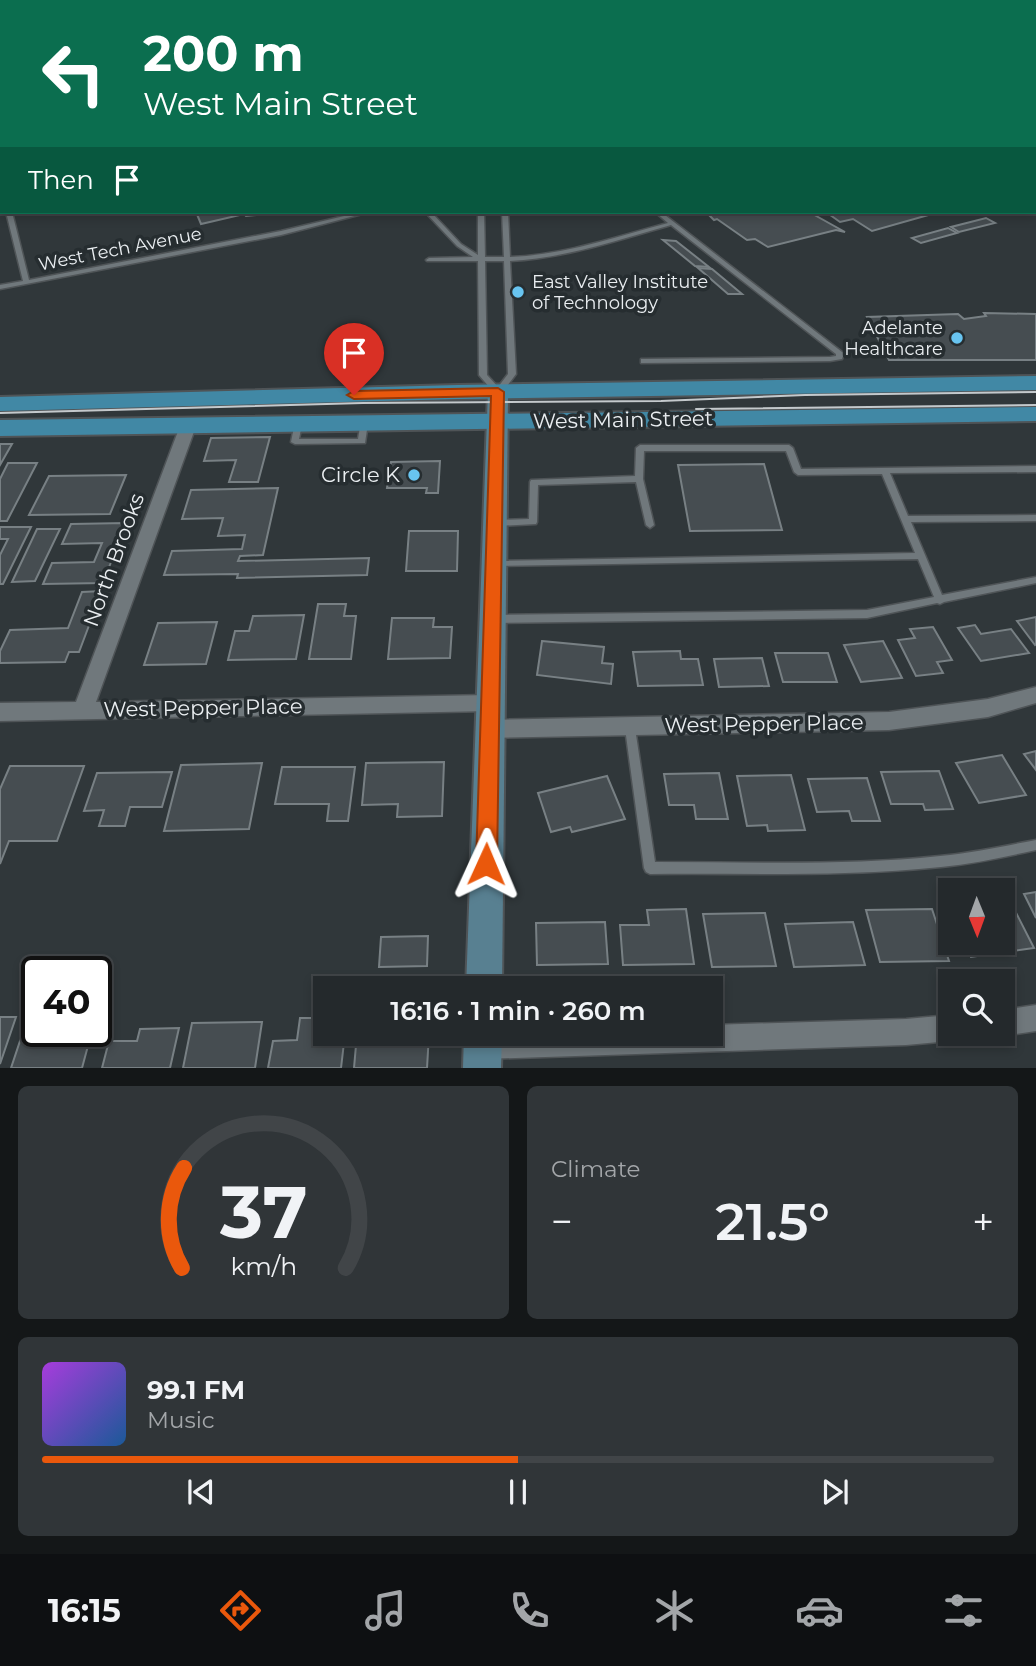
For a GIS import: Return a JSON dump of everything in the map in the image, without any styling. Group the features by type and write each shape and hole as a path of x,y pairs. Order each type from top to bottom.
{"main road":[{"name":"West Main Street","path":"0,428 188,426 297,433 363,432 498,406 1036,383"},
{"name":"West Main Street","path":"0,404 498,406 1036,414"}],"street":[{"path":"484,976 498,406"},
{"name":"North Brooks","path":"83,710 188,426"},
{"name":"West Pepper Place","path":"0,712 83,710 489,716 630,727 889,721 988,708 1036,695"},
{"path":"1015,1021 1036,1018"},
{"path":"483,1049 938,1029"}],"lane":[{"path":"9,214 26,281"},
{"name":"West Tech Avenue","path":"0,287 281,233 359,214"},
{"path":"430,214 459,245 482,260"},
{"path":"481,214 483,375 498,406"},
{"path":"498,406 512,374 505,214"},
{"path":"644,361 830,359 839,357 840,353 661,214"},
{"path":"429,260 454,257 482,260 538,257 673,223"},
{"path":"650,525 639,479 640,448 789,448 798,472 1036,469"},
{"path":"885,471 940,601"},
{"path":"494,523 533,522 534,482 639,479"},
{"path":"905,519 1036,518"},
{"path":"493,564 921,556"},
{"path":"492,620 867,614 1036,580"},
{"path":"630,727 650,868 880,865 1001,854 1036,845"}],"building":[{"path":"197,214 244,214 201,224"},
{"path":"708,214 813,214 845,232 836,230 768,247 755,239 747,240 717,219 714,220"},
{"path":"829,214 932,214 872,231 853,219 840,222"},
{"path":"986,218 995,223 959,232 951,227"},
{"path":"948,228 957,233 921,243 912,238"},
{"path":"663,240 676,241 709,267 695,266"},
{"path":"698,268 712,269 742,294 728,294"},
{"name":"Adelante Healthcare","path":"984,313 1036,314 1036,360 889,360 867,317 958,314 964,319 986,316"},
{"path":"270,437 258,482 229,482 236,460 204,461 211,438"},
{"path":"0,444 12,444 0,465"},
{"name":"Circle K","path":"440,461 438,493 426,493 427,488 387,488 391,462"},
{"path":"8,463 37,463 7,521 0,521 0,479"},
{"path":"764,464 782,530 690,531 678,465"},
{"path":"126,475 110,514 29,515 49,476"},
{"path":"278,488 263,555 240,556 238,561 369,558 367,575 237,578 238,574 164,575 172,551 242,549 245,535 218,536 223,518 182,519 191,490"},
{"path":"126,523 103,583 43,584 52,563 94,562 102,543 62,544 71,524"},
{"path":"0,527 31,527 3,584 0,584 0,555 8,539 0,539"},
{"path":"37,529 60,529 35,581 12,582"},
{"path":"409,531 458,531 457,571 406,571"},
{"path":"102,591 79,652 69,652 65,662 0,663 0,651 10,630 68,628 82,592"},
{"path":"318,604 346,604 344,616 356,616 351,659 309,659"},
{"path":"304,615 296,659 228,660 235,631 249,631 253,616"},
{"path":"1036,617 1036,644 1035,645 1017,621"},
{"path":"392,618 434,618 433,627 452,627 450,658 388,659"},
{"path":"217,622 206,664 144,665 158,623"},
{"path":"975,625 981,634 1011,629 1029,653 981,661 958,628"},
{"path":"933,627 952,660 937,662 943,673 916,676 898,640 915,638 910,629"},
{"path":"542,641 604,647 602,663 613,664 611,684 537,675"},
{"path":"883,641 902,678 861,682 844,645"},
{"path":"680,651 681,659 698,659 703,685 638,686 633,652"},
{"path":"775,653 828,653 837,682 783,682"},
{"path":"762,658 769,686 719,687 714,659"},
{"path":"1036,751 1036,770 1024,754"},
{"path":"1002,755 1026,795 979,803 956,763"},
{"path":"444,762 442,816 397,817 398,804 362,805 366,763"},
{"path":"262,763 249,829 164,831 181,765"},
{"path":"10,766 84,766 57,841 9,841 0,864 0,789"},
{"path":"282,767 355,767 348,821 327,821 329,804 275,804"},
{"path":"939,771 953,809 925,810 923,804 891,804 881,772"},
{"path":"172,772 162,807 130,807 125,826 99,826 104,810 84,811 97,773"},
{"path":"719,773 728,819 696,819 694,805 669,805 664,774"},
{"path":"791,775 805,830 768,831 767,825 747,826 737,776"},
{"path":"607,776 625,819 572,832 570,827 551,832 538,793"},
{"path":"867,778 880,821 852,821 849,811 817,812 808,779"},
{"path":"1036,892 1036,918 1024,894"},
{"path":"686,909 694,964 623,965 620,925 649,925 647,910"},
{"path":"932,909 938,927 938,956 947,956 949,961 880,962 866,910"},
{"path":"1015,911 1034,948 1015,951"},
{"path":"765,913 776,966 712,967 703,914"},
{"path":"605,922 608,964 537,965 536,923"},
{"path":"853,922 865,965 794,967 785,924"},
{"path":"428,936 427,966 379,967 381,937"},
{"path":"0,1017 16,1017 0,1064"},
{"path":"300,1018 313,1018 313,1046 344,1046 341,1068 268,1068 273,1041 297,1040"},
{"path":"262,1022 255,1068 183,1068 192,1023"},
{"path":"179,1028 170,1068 102,1068 107,1047 112,1047 112,1041 137,1041 140,1029"},
{"path":"21,1038 21,1047 88,1047 82,1068 11,1068"},
{"path":"356,1046 428,1046 427,1068 354,1068"}],"tram line":[{"path":"0,413 363,403 661,401 805,395 1036,392"},
{"path":"696,409 1036,405"}],"place":[{"name":"East Valley Institute of Technology","path":"518,292"},
{"name":"Adelante Healthcare","path":"957,338"},
{"name":"Circle K","path":"414,475"}],"route":[{"path":"354,395 498,392 486,864"}]}
